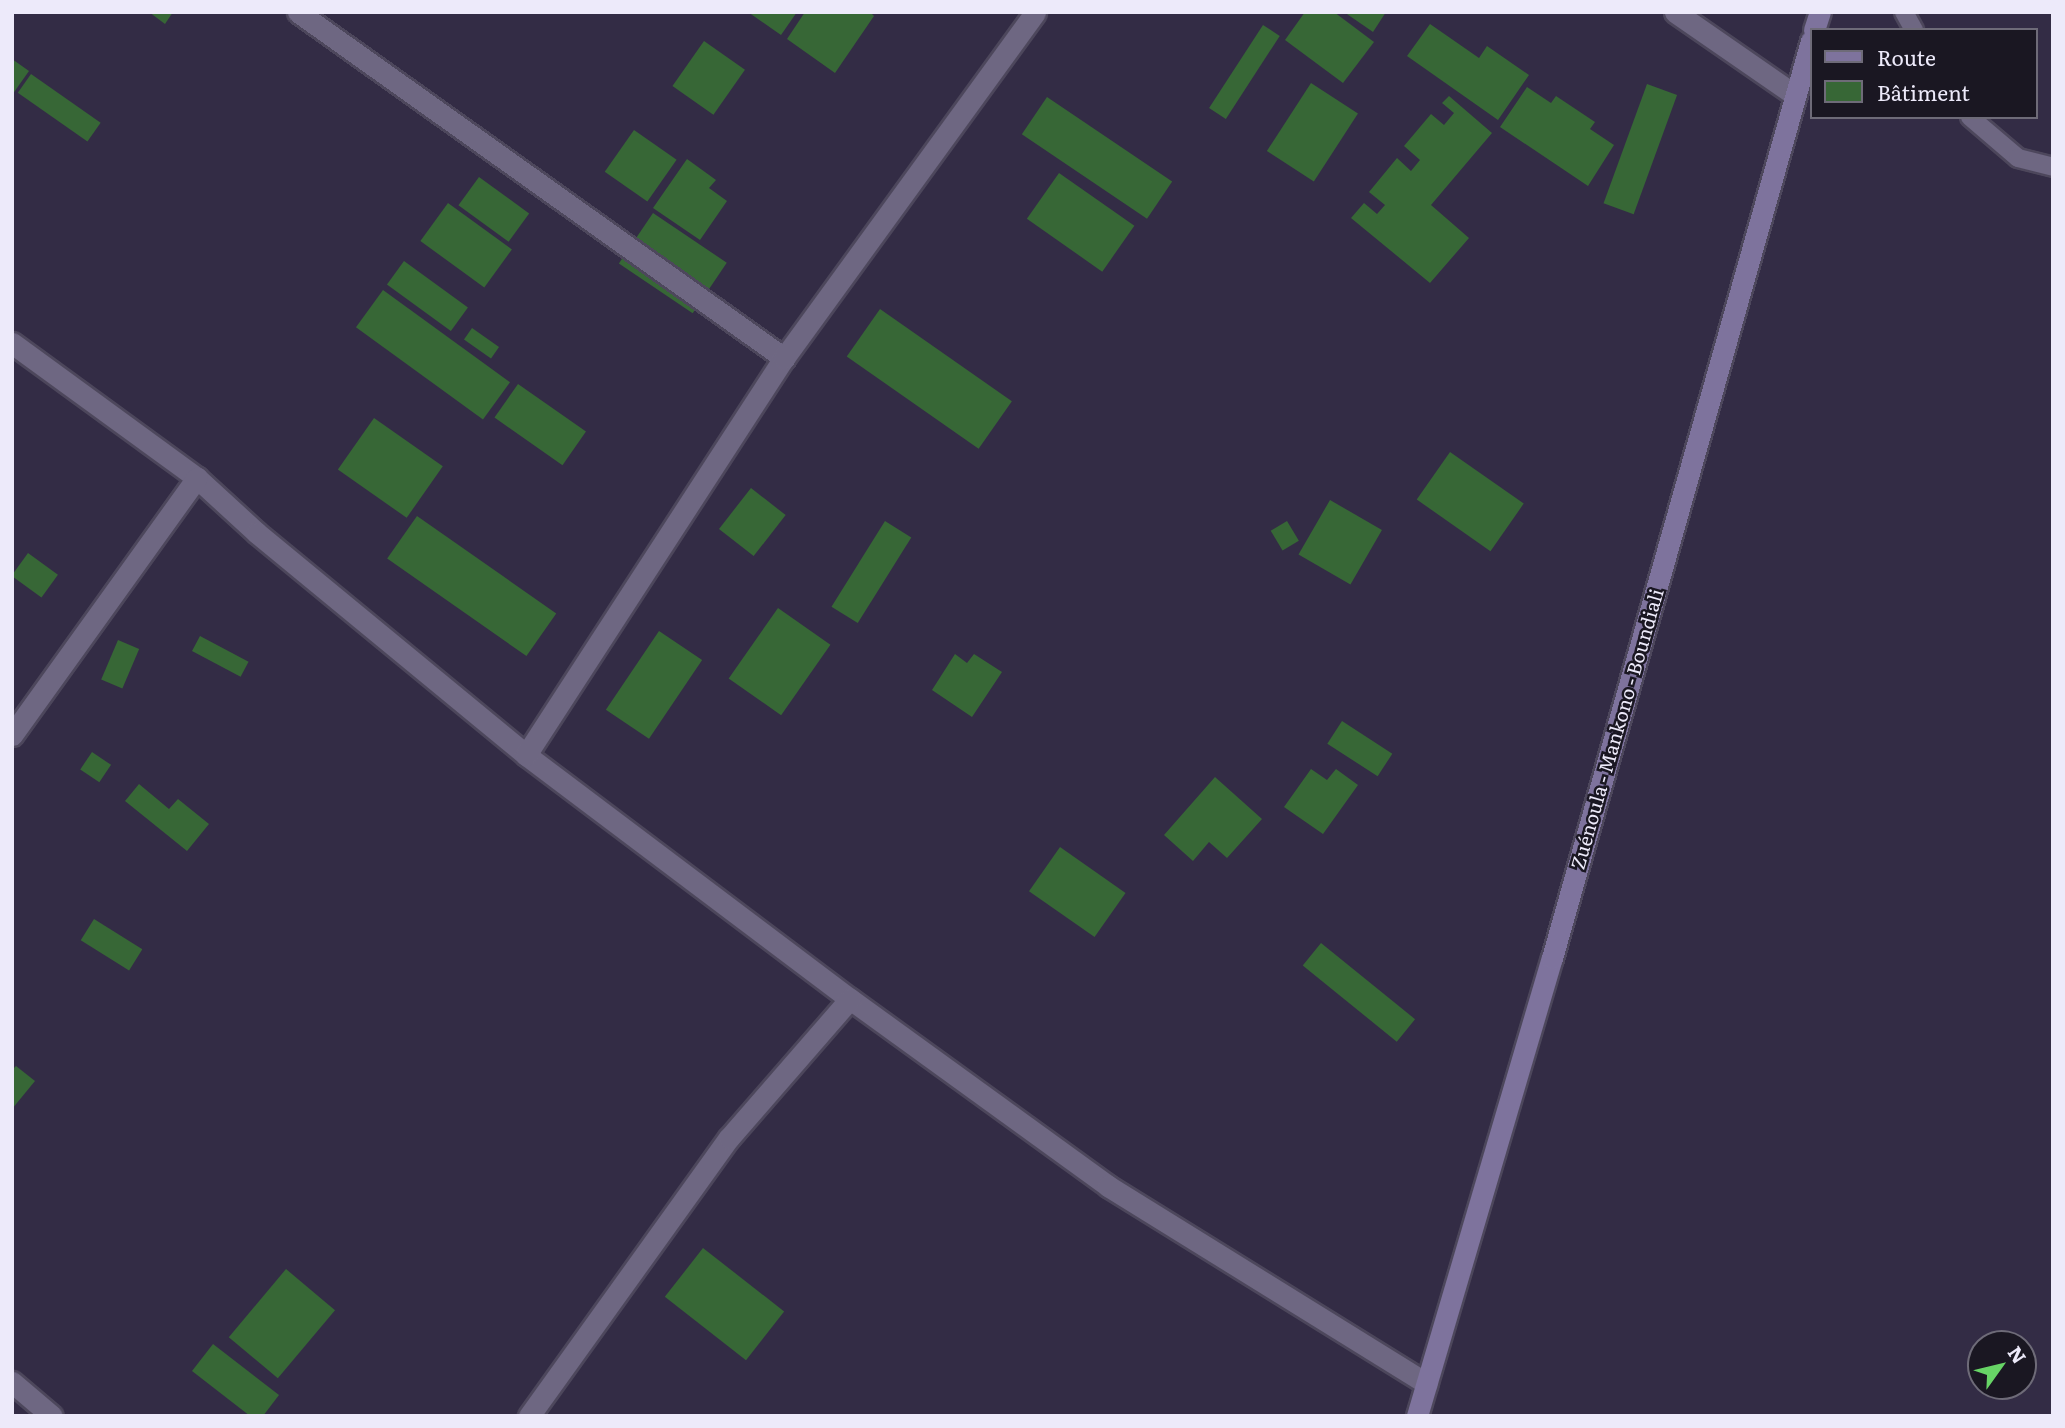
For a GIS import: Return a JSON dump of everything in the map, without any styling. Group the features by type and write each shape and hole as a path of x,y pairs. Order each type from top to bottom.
{"main road":[{"name":"Zuénoula - Mankono - Boundiali","path":"1417,1416 1556,945 1810,44"}],"street":[{"path":"298,12 784,358"},
{"path":"526,755 784,358 1035,12"},
{"path":"1675,12 1795,95"},
{"path":"12,343 197,478 257,533 526,755 850,999 1108,1186 1427,1384"},
{"path":"12,735 197,478"},
{"path":"528,1416 729,1139 850,999"},
{"path":"12,1382 52,1416"}],"lane":[{"path":"1903,12 1912,28"},
{"path":"1972,119 2018,158 2053,167"}],"building":[{"path":"149,12 173,12 165,24"},
{"path":"748,12 797,12 781,35"},
{"path":"805,12 870,12 874,16 835,73 787,39"},
{"path":"1305,12 1334,12 1374,42 1343,83 1285,40"},
{"path":"1344,12 1386,12 1373,32"},
{"path":"1430,24 1479,58 1487,46 1529,75 1498,120 1407,56"},
{"path":"1263,25 1280,36 1226,119 1209,108"},
{"path":"704,41 745,70 713,115 672,86"},
{"path":"12,59 29,71 12,95"},
{"path":"31,74 101,123 87,142 18,93"},
{"path":"1311,83 1358,113 1314,181 1267,151"},
{"path":"1647,84 1677,95 1634,214 1604,203"},
{"path":"1527,87 1551,103 1556,96 1595,122 1590,129 1614,145 1588,186 1500,127"},
{"path":"1449,96 1492,133 1431,205 1469,238 1430,283 1351,218 1364,203 1377,214 1385,205 1369,192 1397,158 1411,171 1420,160 1404,146 1431,114 1444,125 1454,113 1442,103"},
{"path":"1047,97 1172,181 1147,219 1022,134"},
{"path":"634,130 677,160 647,202 605,172"},
{"path":"687,159 716,180 709,188 727,201 700,240 653,208"},
{"path":"1059,173 1134,226 1102,272 1027,219"},
{"path":"479,177 529,213 509,242 458,205"},
{"path":"448,203 512,249 484,287 420,241"},
{"path":"653,213 727,263 693,313 619,264"},
{"path":"404,261 468,307 451,331 387,284"},
{"path":"383,290 510,382 483,419 356,327"},
{"path":"880,309 1012,401 979,449 847,357"},
{"path":"472,328 499,347 491,358 464,339"},
{"path":"518,384 586,432 562,465 494,418"},
{"path":"374,418 443,466 407,518 338,470"},
{"path":"1450,452 1524,504 1490,551 1417,500"},
{"path":"751,488 786,515 754,556 719,529"},
{"path":"1330,500 1382,530 1350,585 1298,555"},
{"path":"417,516 556,614 526,656 387,559"},
{"path":"885,521 911,537 858,623 831,607"},
{"path":"1287,521 1299,541 1283,551 1271,531"},
{"path":"28,553 58,575 41,597 12,576"},
{"path":"778,608 830,645 781,715 729,678"},
{"path":"659,631 702,660 649,739 606,710"},
{"path":"200,636 249,662 241,677 192,651"},
{"path":"118,640 139,649 122,689 101,680"},
{"path":"955,654 967,663 974,654 1002,672 972,717 932,690"},
{"path":"1342,721 1392,754 1378,776 1327,744"},
{"path":"92,752 111,765 99,782 80,769"},
{"path":"1311,769 1327,780 1336,769 1358,785 1323,834 1284,807"},
{"path":"1215,777 1262,819 1227,858 1209,842 1193,861 1164,835"},
{"path":"139,784 169,809 178,799 209,824 187,851 125,801"},
{"path":"1060,847 1126,893 1095,937 1029,891"},
{"path":"94,919 142,949 129,970 81,940"},
{"path":"1321,943 1415,1019 1397,1042 1303,966"},
{"path":"16,1066 35,1081 12,1109 12,1070"},
{"path":"703,1248 784,1311 746,1360 665,1297"},
{"path":"286,1269 335,1310 278,1378 229,1337"},
{"path":"213,1344 279,1395 263,1416 250,1416 192,1371"}]}
